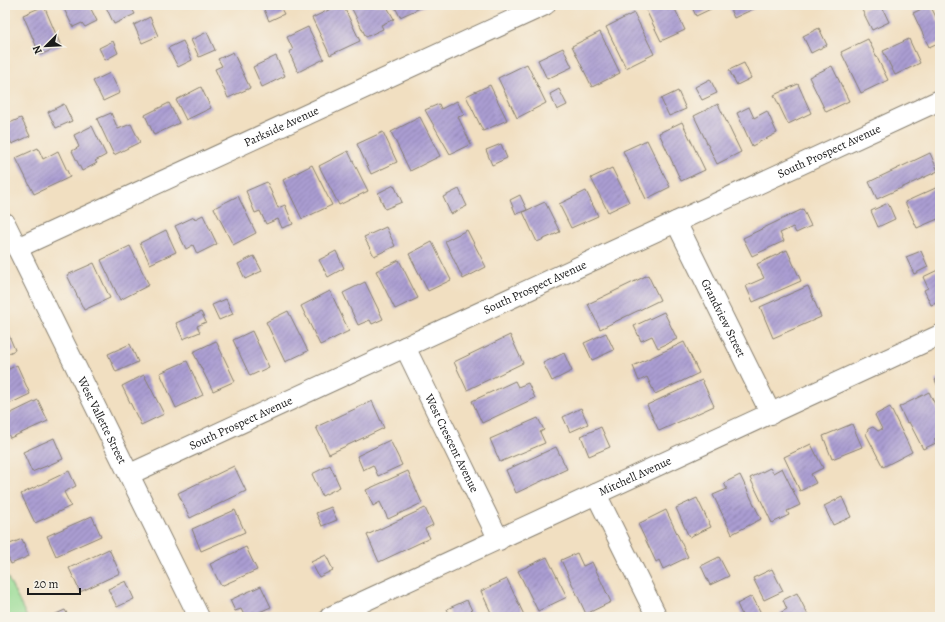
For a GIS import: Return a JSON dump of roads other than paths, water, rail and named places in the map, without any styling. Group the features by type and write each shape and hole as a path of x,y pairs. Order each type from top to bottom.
{"street":[{"name":"Parkside Avenue","path":"17,248 545,5"},
{"name":"South Prospect Avenue","path":"130,474 940,100"},
{"name":"Grandview Street","path":"676,222 771,414"},
{"name":"West Vallette Street","path":"5,223 130,474 199,617"},
{"name":"Mitchell Avenue","path":"330,617 940,336"},
{"name":"West Crescent Avenue","path":"405,347 499,540"},
{"path":"596,494 658,617"}]}
